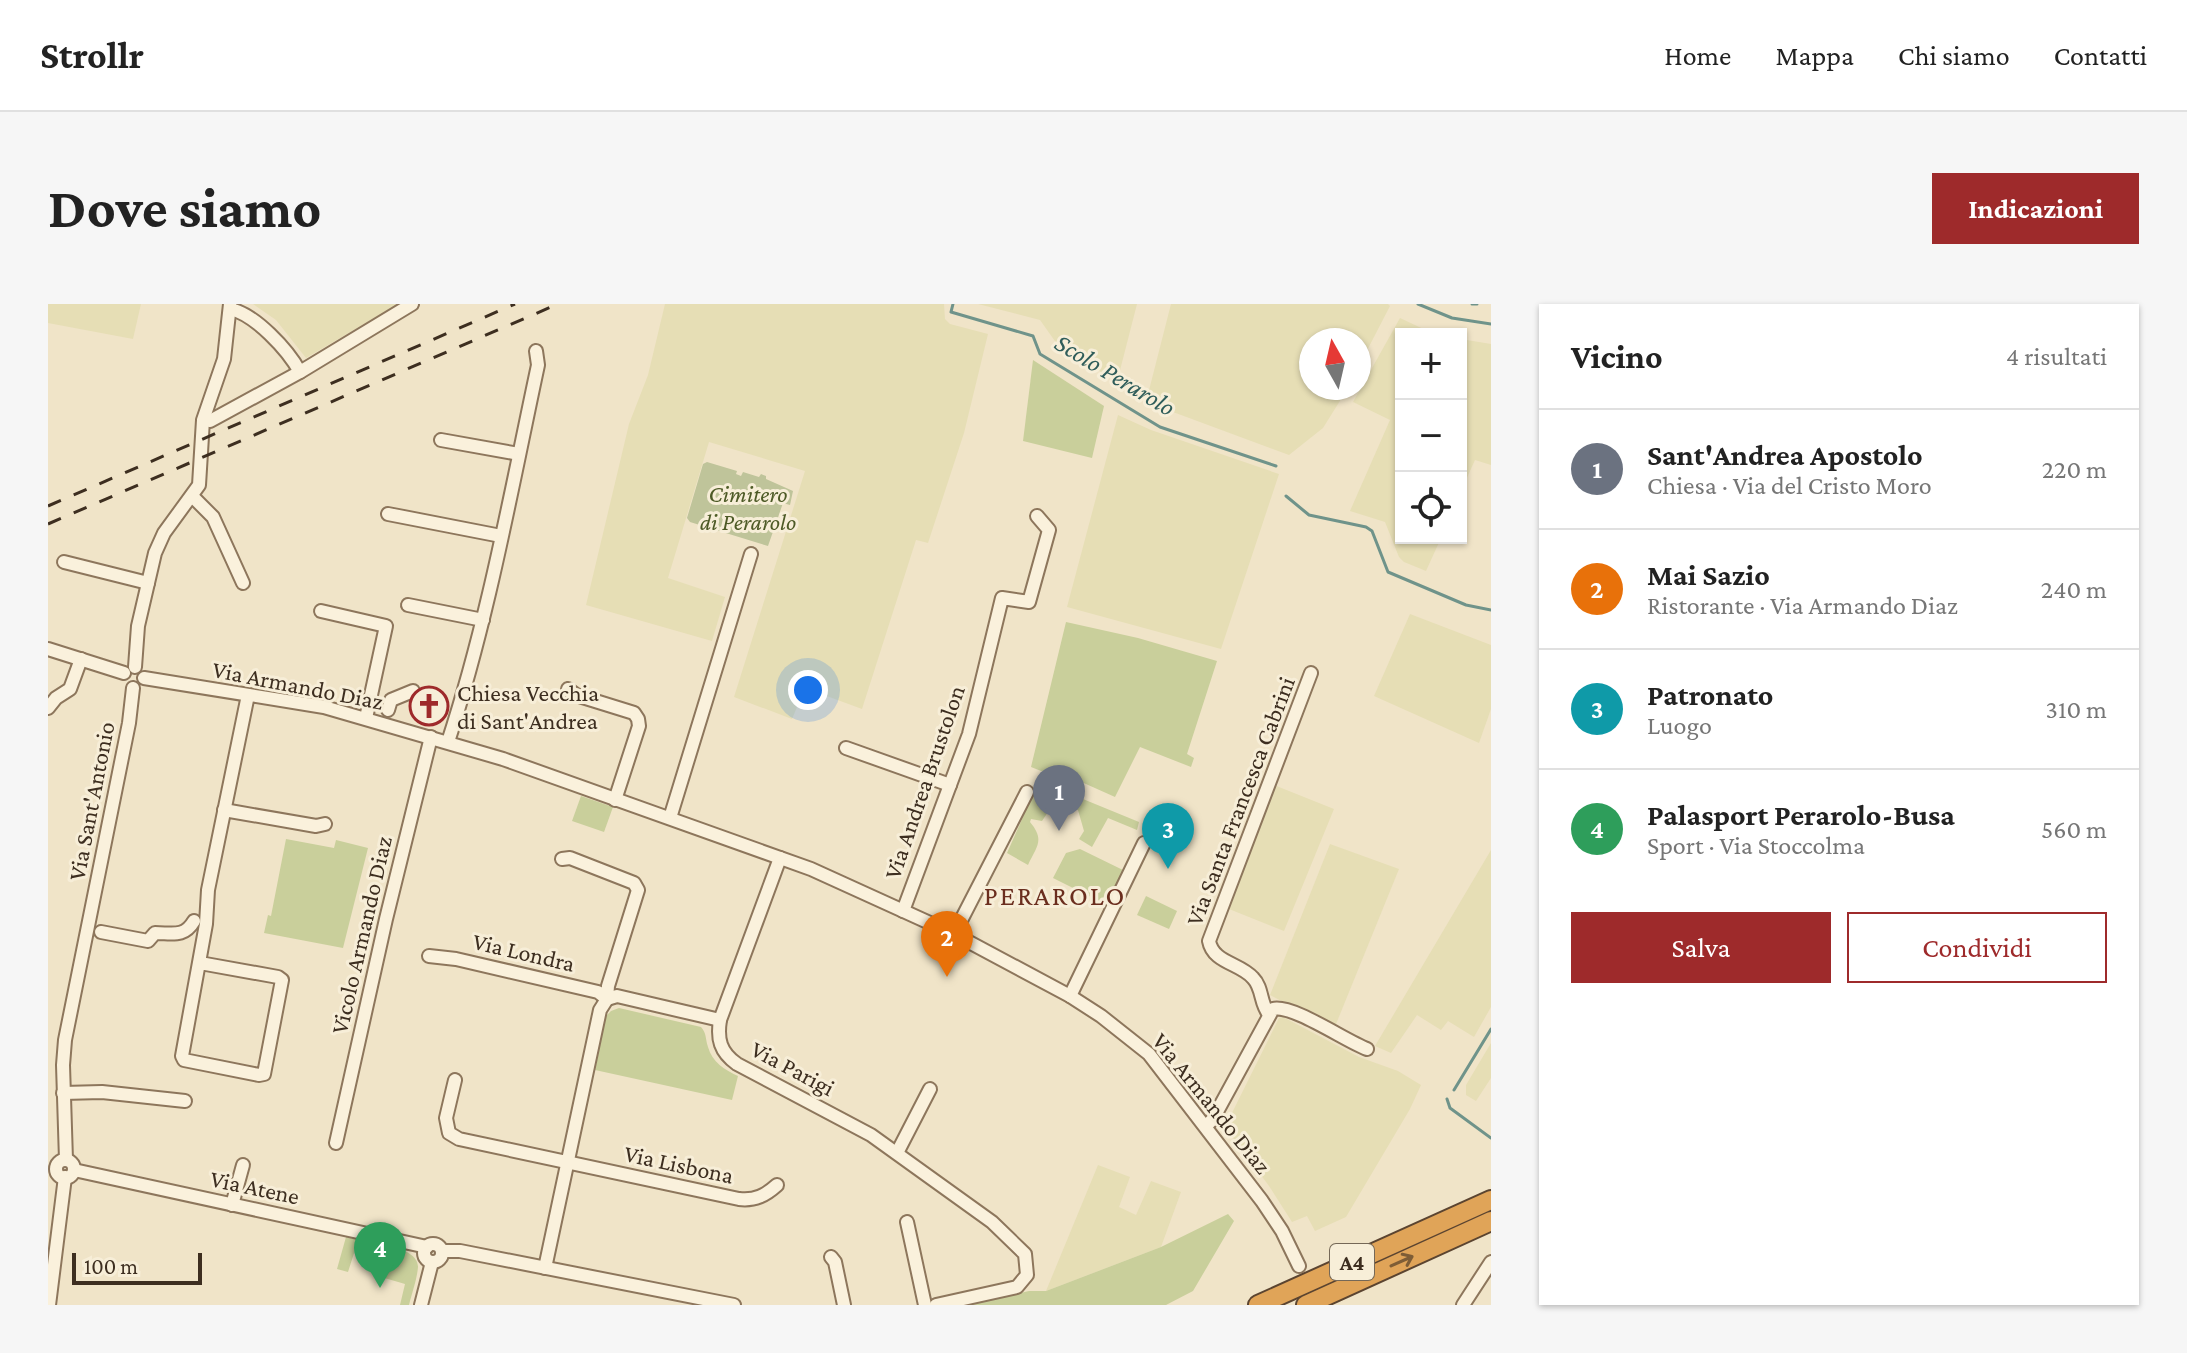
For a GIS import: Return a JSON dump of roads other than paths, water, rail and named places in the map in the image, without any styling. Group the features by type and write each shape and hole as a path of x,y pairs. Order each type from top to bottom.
{"highway":[{"name":"A4","path":"1258,1305 1491,1200"},
{"name":"A4","path":"1306,1305 1491,1221"}],"street":[{"path":"210,421 300,372 412,304"},
{"path":"48,649 81,659 129,670 142,671 144,678 141,684 133,688 124,683 129,670 160,541 199,485 203,420 222,367 230,306 273,337 300,372"},
{"path":"448,742 468,681 483,620 538,365 536,351"},
{"path":"441,440 519,454"},
{"path":"192,496 213,517 243,583"},
{"path":"388,514 501,536"},
{"path":"988,593 1029,602 1049,530 1037,516"},
{"path":"670,818 751,554"},
{"path":"64,562 148,583"},
{"name":"Via Andrea Brustolon","path":"903,911 969,734 1002,598"},
{"path":"408,605 483,620"},
{"path":"321,611 386,626 366,718"},
{"path":"48,708 70,689 81,659"},
{"name":"Via Santa Francesca Cabrini","path":"1269,1014 1261,990 1252,976 1213,952 1209,941 1311,673"},
{"name":"Via Armando Diaz","path":"144,678 311,704 503,759 780,858 954,934 1070,996 1149,1054 1262,1201 1282,1231 1299,1266"},
{"name":"Via Sant'Antonio","path":"49,1305 62,1168 65,1040 129,723 133,688"},
{"path":"568,689 576,695 634,713 638,719 639,726 615,800"},
{"path":"375,697 390,705 413,691"},
{"path":"200,963 282,980 264,1074 183,1059 208,910 208,890 248,695"},
{"name":"Vicolo Armando Diaz","path":"336,1143 431,737"},
{"path":"846,748 950,785"},
{"path":"954,934 1027,792"},
{"path":"224,810 316,826 325,824"},
{"path":"1070,996 1144,843"},
{"path":"545,1268 600,1010 607,999 608,986 637,895 637,886 624,877 570,858 562,859"},
{"path":"720,1020 780,858"},
{"path":"101,932 148,941 155,933 175,935 185,932 194,921"},
{"name":"Via Londra","path":"429,956 456,959 598,992 607,999 617,996 720,1020"},
{"path":"1206,1126 1213,1119 1269,1014 1279,1007 1287,1008 1343,1040 1367,1049"},
{"name":"Via Parigi","path":"720,1020 720,1045 731,1060 845,1120 897,1153 1007,1235 1025,1254 1028,1270 1017,1287 936,1305"},
{"name":"Via Lisbona","path":"455,1080 445,1124 451,1136 746,1200 768,1193 777,1185"},
{"path":"897,1153 930,1089"},
{"path":"63,1093 102,1092 185,1101"},
{"path":"232,1205 243,1165"},
{"name":"Via Atene","path":"62,1168 427,1247 435,1244 442,1251 460,1251 725,1304"},
{"path":"907,1222 925,1305"},
{"path":"427,1247 425,1256 432,1262"},
{"path":"432,1262 440,1259 442,1251"},
{"path":"831,1257 835,1262 844,1305"},
{"path":"421,1305 432,1262"},
{"path":"1463,1305 1489,1270"}],"waterway":[{"name":"Scolo Perarolo","path":"953,304 951,312 1033,336 1040,354 1160,427 1276,466"},
{"path":"1418,304 1452,318 1491,324"},
{"path":"1472,304 1477,304"},
{"name":"Scolo Perarolo","path":"1286,496 1309,515 1366,527 1372,531 1388,572 1466,605 1491,610"},
{"name":"Scolo Perarolo","path":"1454,1090 1491,1029"},
{"name":"Scolo Perarolo","path":"1447,1099 1450,1108 1491,1138"}],"railway":[{"path":"48,506 515,304"},
{"path":"48,524 558,304"}],"place":[{"name":"Chiesa Vecchia di Sant'Andrea","path":"429,706"},
{"name":"Sant'Andrea Apostolo","path":"1059,831"},
{"name":"Patronato","path":"1168,869"},
{"name":"Mai Sazio","path":"947,977"},
{"name":"Palasport Perarolo-Busa","path":"380,1288"}],"district":[{"name":"PERAROLO","path":"1055,895"}],"park label":[{"name":"Cimitero di Perarolo","path":"748,507"}]}
